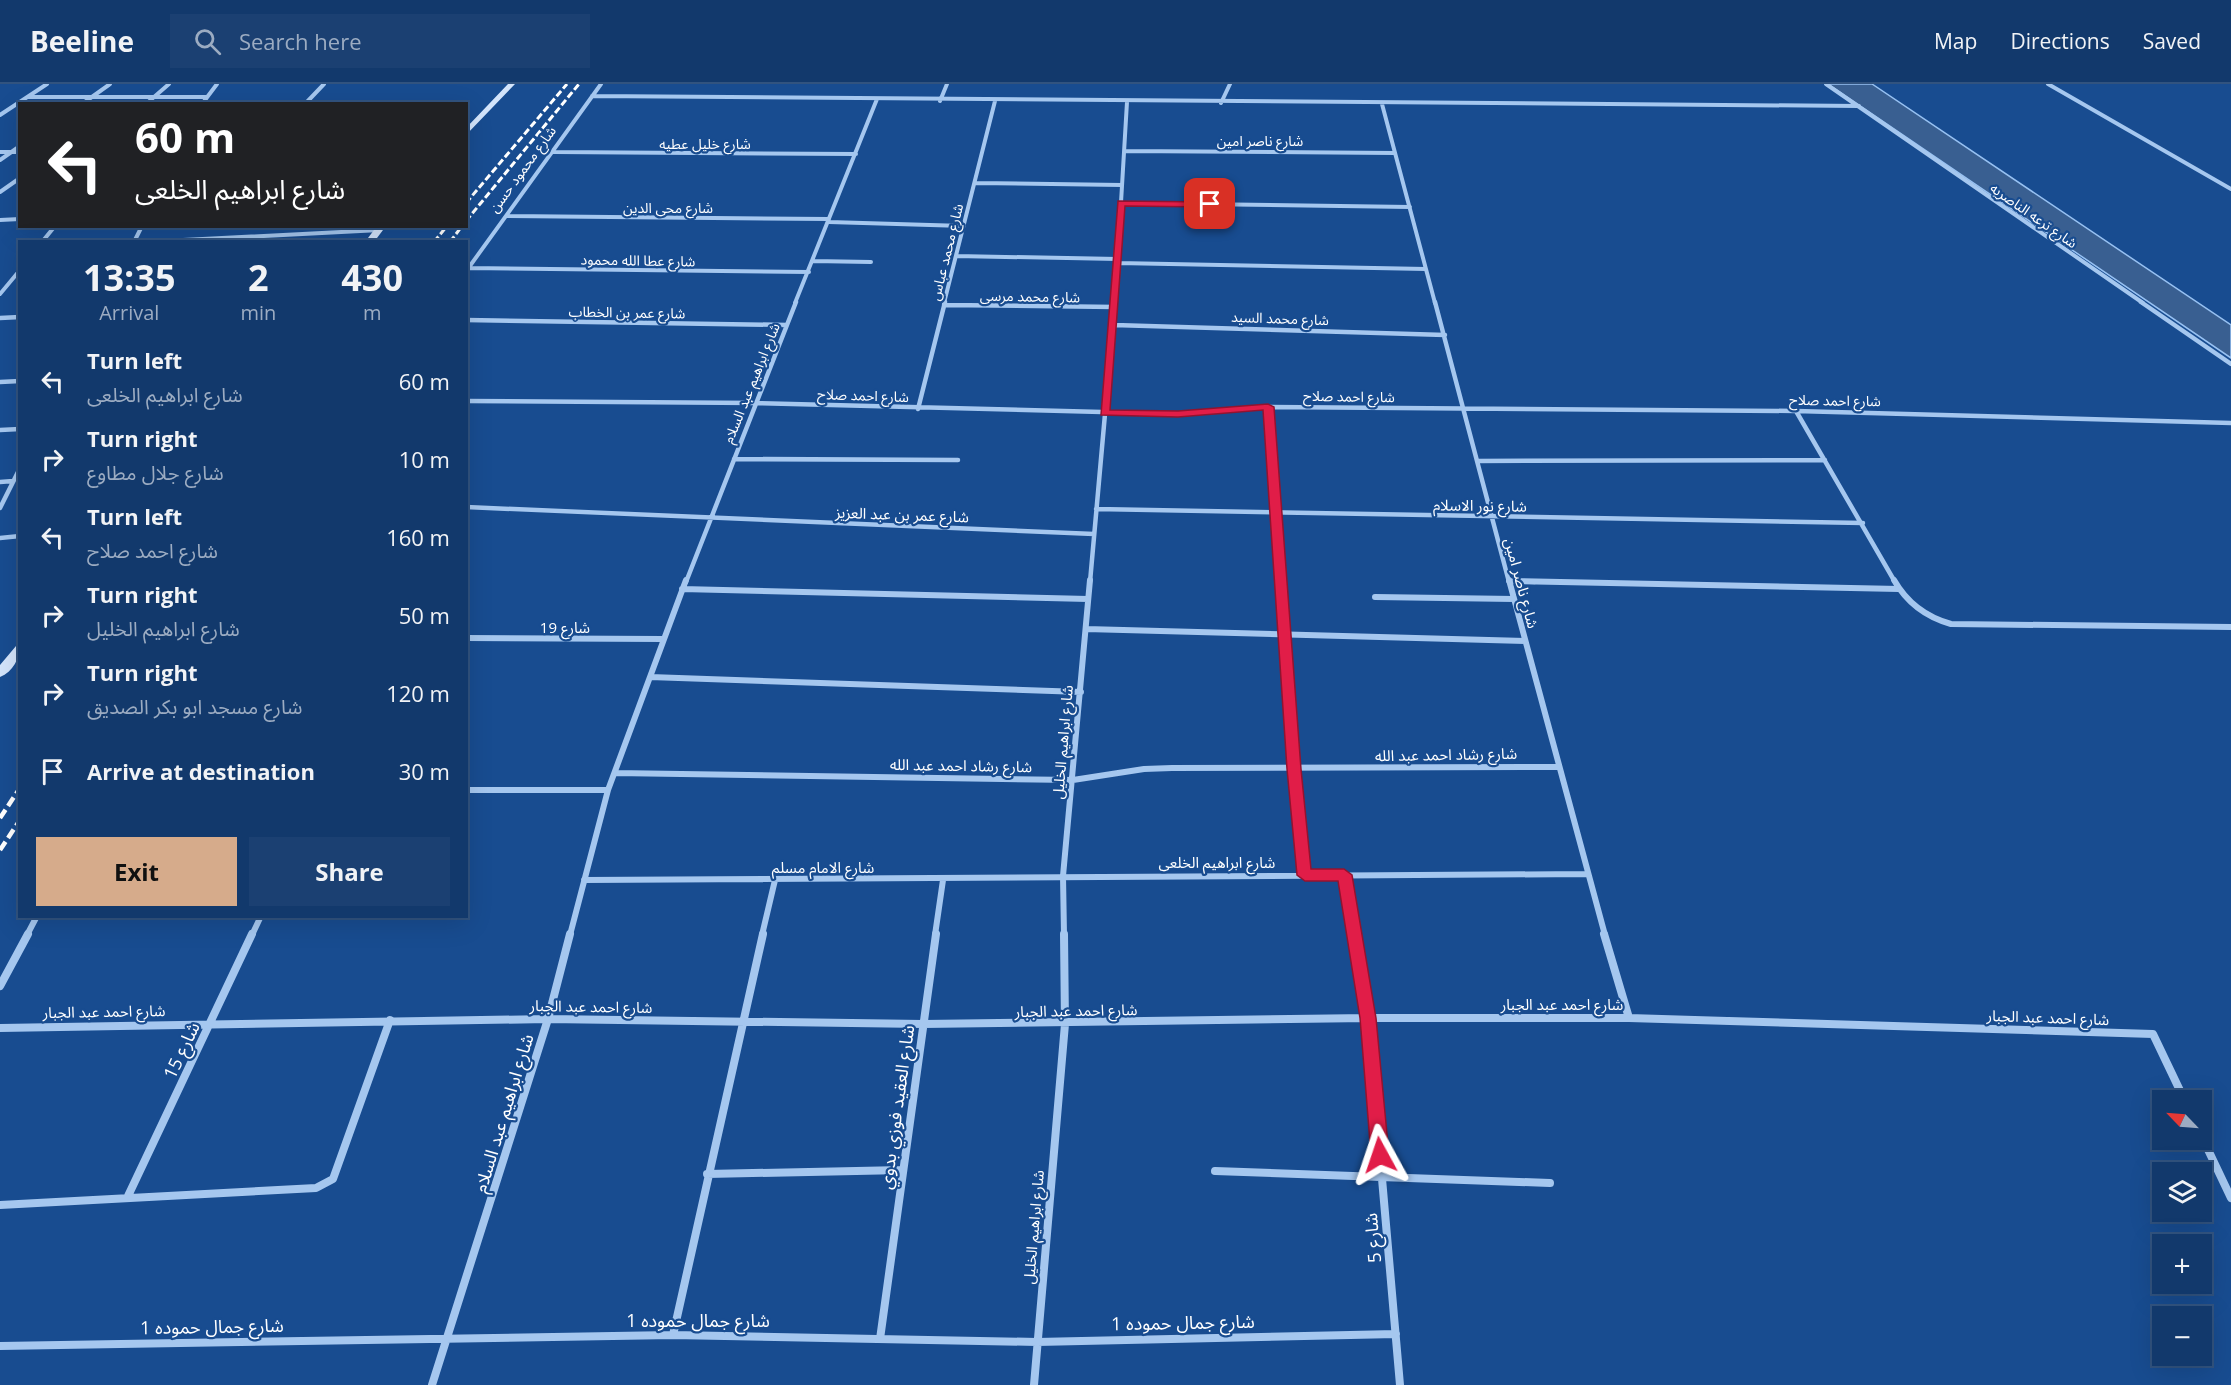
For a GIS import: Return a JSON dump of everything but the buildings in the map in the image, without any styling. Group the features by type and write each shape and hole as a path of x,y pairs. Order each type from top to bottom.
{"street":[{"path":"20,102 47,84"},
{"path":"85,102 110,84"},
{"path":"148,102 169,84"},
{"path":"203,102 217,84"},
{"path":"308,102 324,84"},
{"path":"468,131 512,84"},
{"name":"شارع محمود حسن","path":"468,268 554,152 600,84"},
{"path":"940,101 947,84"},
{"path":"1221,103 1230,84"},
{"name":"شارع ترعه الناصريه","path":"1826,84 2231,364"},
{"path":"2048,84 2231,189"},
{"path":"592,96 1382,105 1859,106"},
{"path":"28,97 207,97"},
{"name":"شارع ابراهيم عبد السلام","path":"432,1385 548,1019 608,790 709,519 877,99"},
{"name":"شارع محمد عباس","path":"918,409 995,101"},
{"name":"شارع ابراهيم الخليل","path":"1034,1385 1065,1024 1063,876 1114,325 1127,102"},
{"path":"0,115 18,103"},
{"name":"شارع ناصر امين","path":"1382,105 1558,767 1629,1018"},
{"path":"0,160 18,147"},
{"name":"شارع ناصر امين","path":"1124,151 1395,153"},
{"path":"0,152 18,152"},
{"name":"شارع خليل عطيه","path":"554,152 856,154"},
{"path":"0,192 18,179"},
{"path":"975,183 1122,185"},
{"path":"1121,203 1410,207"},
{"name":"شارع محى الدين","path":"506,216 829,220 964,225"},
{"path":"0,220 18,219"},
{"path":"44,240 53,228"},
{"path":"178,240 381,228"},
{"path":"371,240 381,228"},
{"path":"956,256 1426,269"},
{"path":"813,261 872,262"},
{"name":"شارع عطا الله محمود","path":"468,269 809,272"},
{"path":"0,294 18,272"},
{"name":"شارع محمد مرسى","path":"944,305 1115,307"},
{"path":"0,318 18,317"},
{"name":"شارع عمر بن الخطاب","path":"468,320 787,325"},
{"name":"شارع محمد السيد","path":"1114,325 1445,335"},
{"path":"0,382 18,381"},
{"name":"شارع احمد صلاح","path":"468,401 756,403 1178,414 1268,407 1796,411 2231,423"},
{"path":"1268,407 1294,769 1305,875"},
{"path":"1796,411 1899,589 1923,615 1951,624 2231,627"},
{"path":"0,430 18,429"},
{"path":"734,459 958,460"},
{"path":"1478,461 1825,460"},
{"path":"0,508 18,472"},
{"path":"0,482 13,481"},
{"name":"شارع عمر بن عبد العزيز","path":"468,507 1094,534"},
{"name":"شارع نور الاسلام","path":"1096,509 1863,524"},
{"path":"0,538 18,536"},
{"path":"1509,581 1899,589"},
{"path":"682,589 1088,599"},
{"path":"1375,597 1514,599"},
{"path":"1086,628 1525,641"},
{"name":"شارع 19","path":"468,638 663,639"},
{"path":"0,673 18,651"},
{"path":"650,677 1081,692"},
{"name":"شارع رشاد احمد عبد الله","path":"615,773 1073,780 1144,769 1558,767"},
{"path":"468,790 608,790"},
{"name":"شارع ابراهيم الخلعى","path":"1063,876 1587,874"},
{"name":"شارع 5","path":"1344,875 1368,1018 1400,1385"},
{"name":"شارع الامام مسلم","path":"584,880 943,880 1063,876"},
{"path":"673,1335 707,1174 775,880"},
{"name":"شارع العقيد فوزي بدوي","path":"880,1339 943,880"},
{"path":"0,986 36,918"},
{"name":"شارع 15","path":"128,1196 260,918"},
{"name":"شارع احمد عبد الجبار","path":"0,1028 211,1022 548,1019 1065,1024 1368,1018 1629,1018 2152,1034 2180,1090"},
{"path":"0,1205 128,1196 316,1188 325,1185 336,1173 390,1020"},
{"path":"2208,1150 2231,1198"},
{"path":"707,1174 903,1170"},
{"path":"1215,1171 1550,1184"},
{"name":"شارع جمال حموده 1","path":"0,1346 673,1335 1037,1342 1396,1334"}],"water":[{"path":"1828,84 1872,84 2231,325 2231,358"}],"railway":[{"path":"468,201 567,84"},
{"path":"468,219 579,84"},
{"path":"436,240 445,228"},
{"path":"452,240 460,228"},
{"path":"0,818 18,791"},
{"path":"0,850 18,823"}],"route":[{"path":"1210,204 1121,203 1114,325 1105,413 1178,414 1268,407 1294,769 1305,875 1344,875 1368,1018 1380,1155"}]}
